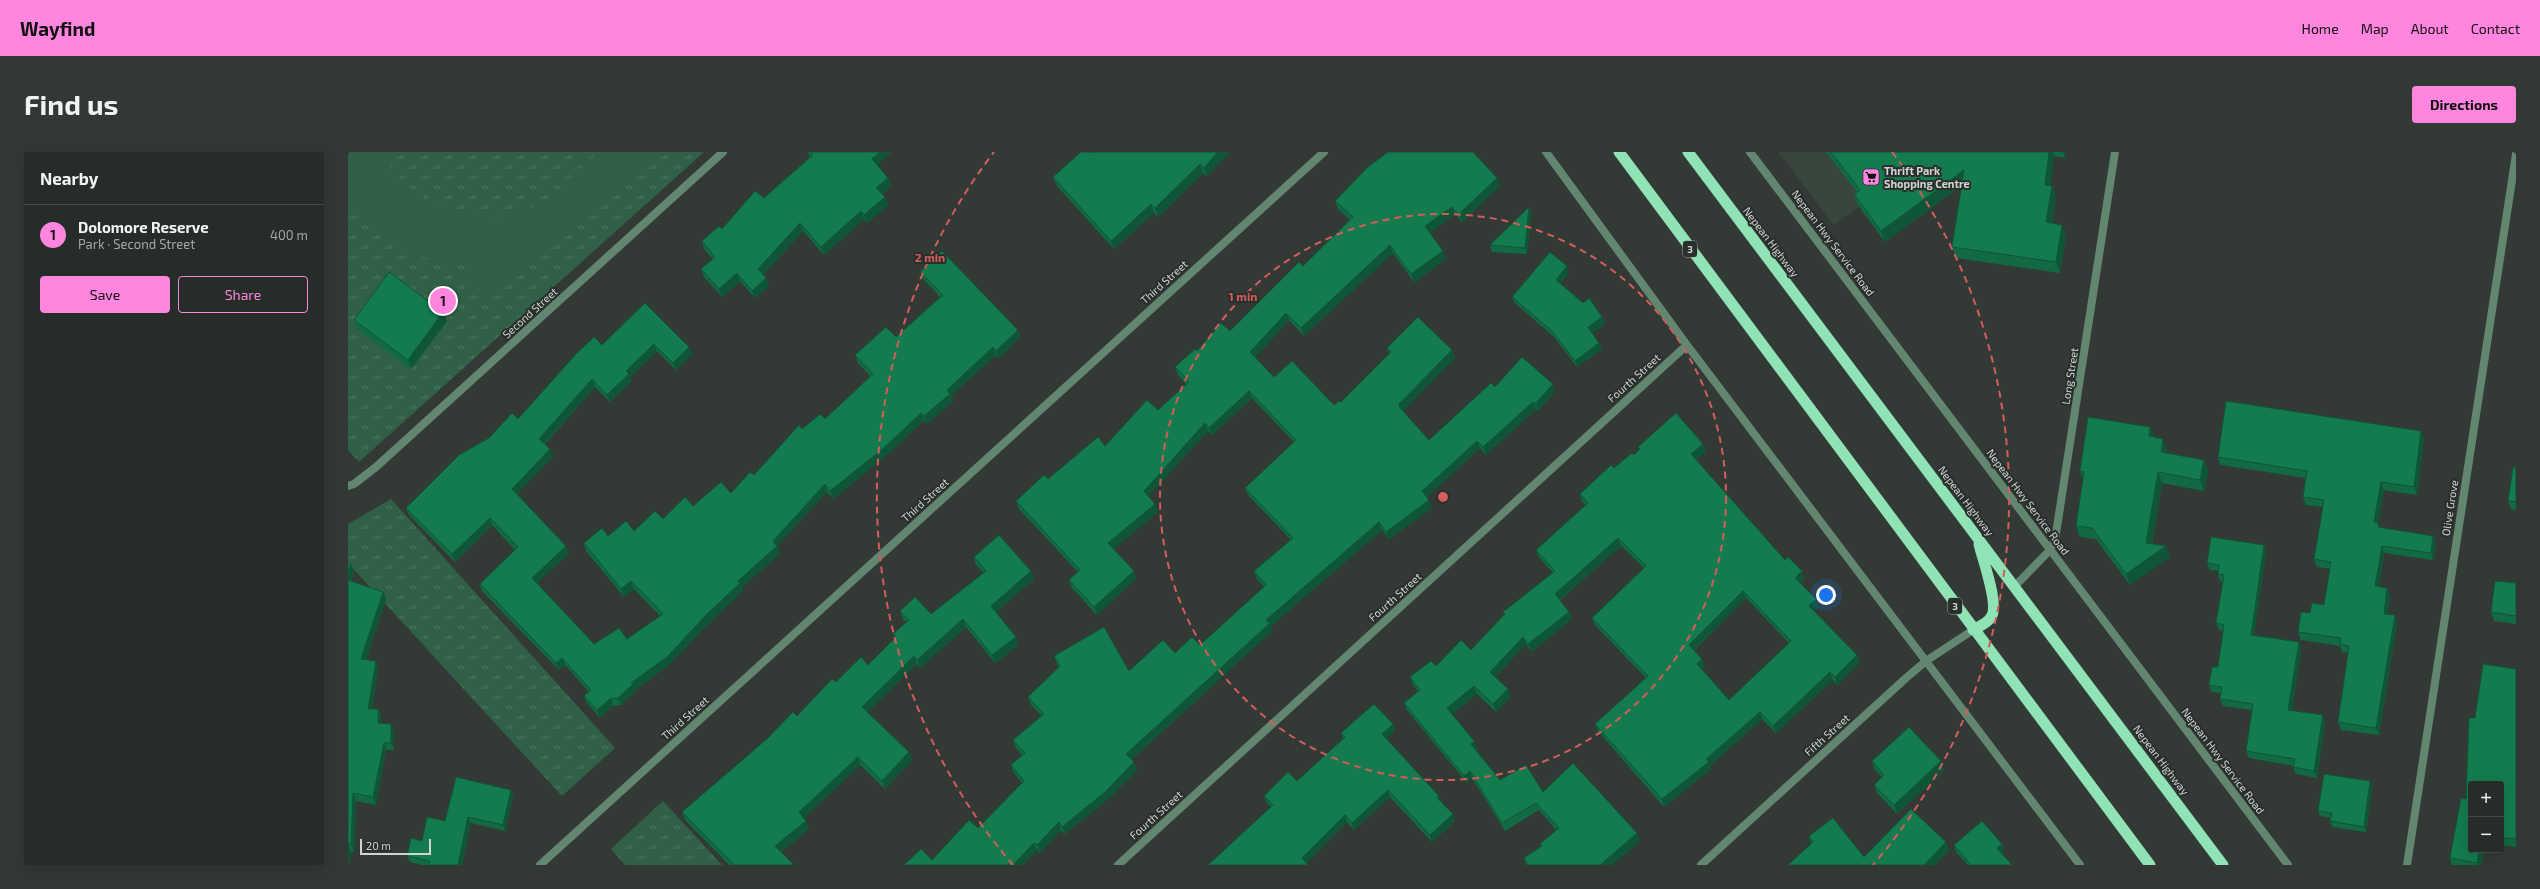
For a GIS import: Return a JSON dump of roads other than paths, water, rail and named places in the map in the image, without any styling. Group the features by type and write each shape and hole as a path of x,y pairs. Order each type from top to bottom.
{"highway":[{"name":"3","path":"1619,152 1973,630 2150,865"},
{"name":"Nepean Highway","path":"1688,152 2223,865"},
{"path":"1973,630 1991,618 1993,612 1993,597 1977,537"}],"street":[{"name":"Second Street","path":"348,486 354,484 376,467 723,152"},
{"name":"Third Street","path":"540,865 1324,152"},
{"path":"1546,152 1687,345 2080,865"},
{"name":"Nepean Hwy Service Road","path":"1750,152 2288,865"},
{"name":"Long Street","path":"2014,587 2050,550 2055,540 2115,152"},
{"name":"Olive Grove","path":"2407,865 2516,154"},
{"name":"Fourth Street","path":"1118,865 1687,345"},
{"name":"Fifth Street","path":"1702,865 1926,661 1973,630"}],"place":[{"name":"Thrift Park Shopping Centre","path":"1871,177"},
{"name":"Dolomore Reserve","path":"443,301"}]}
